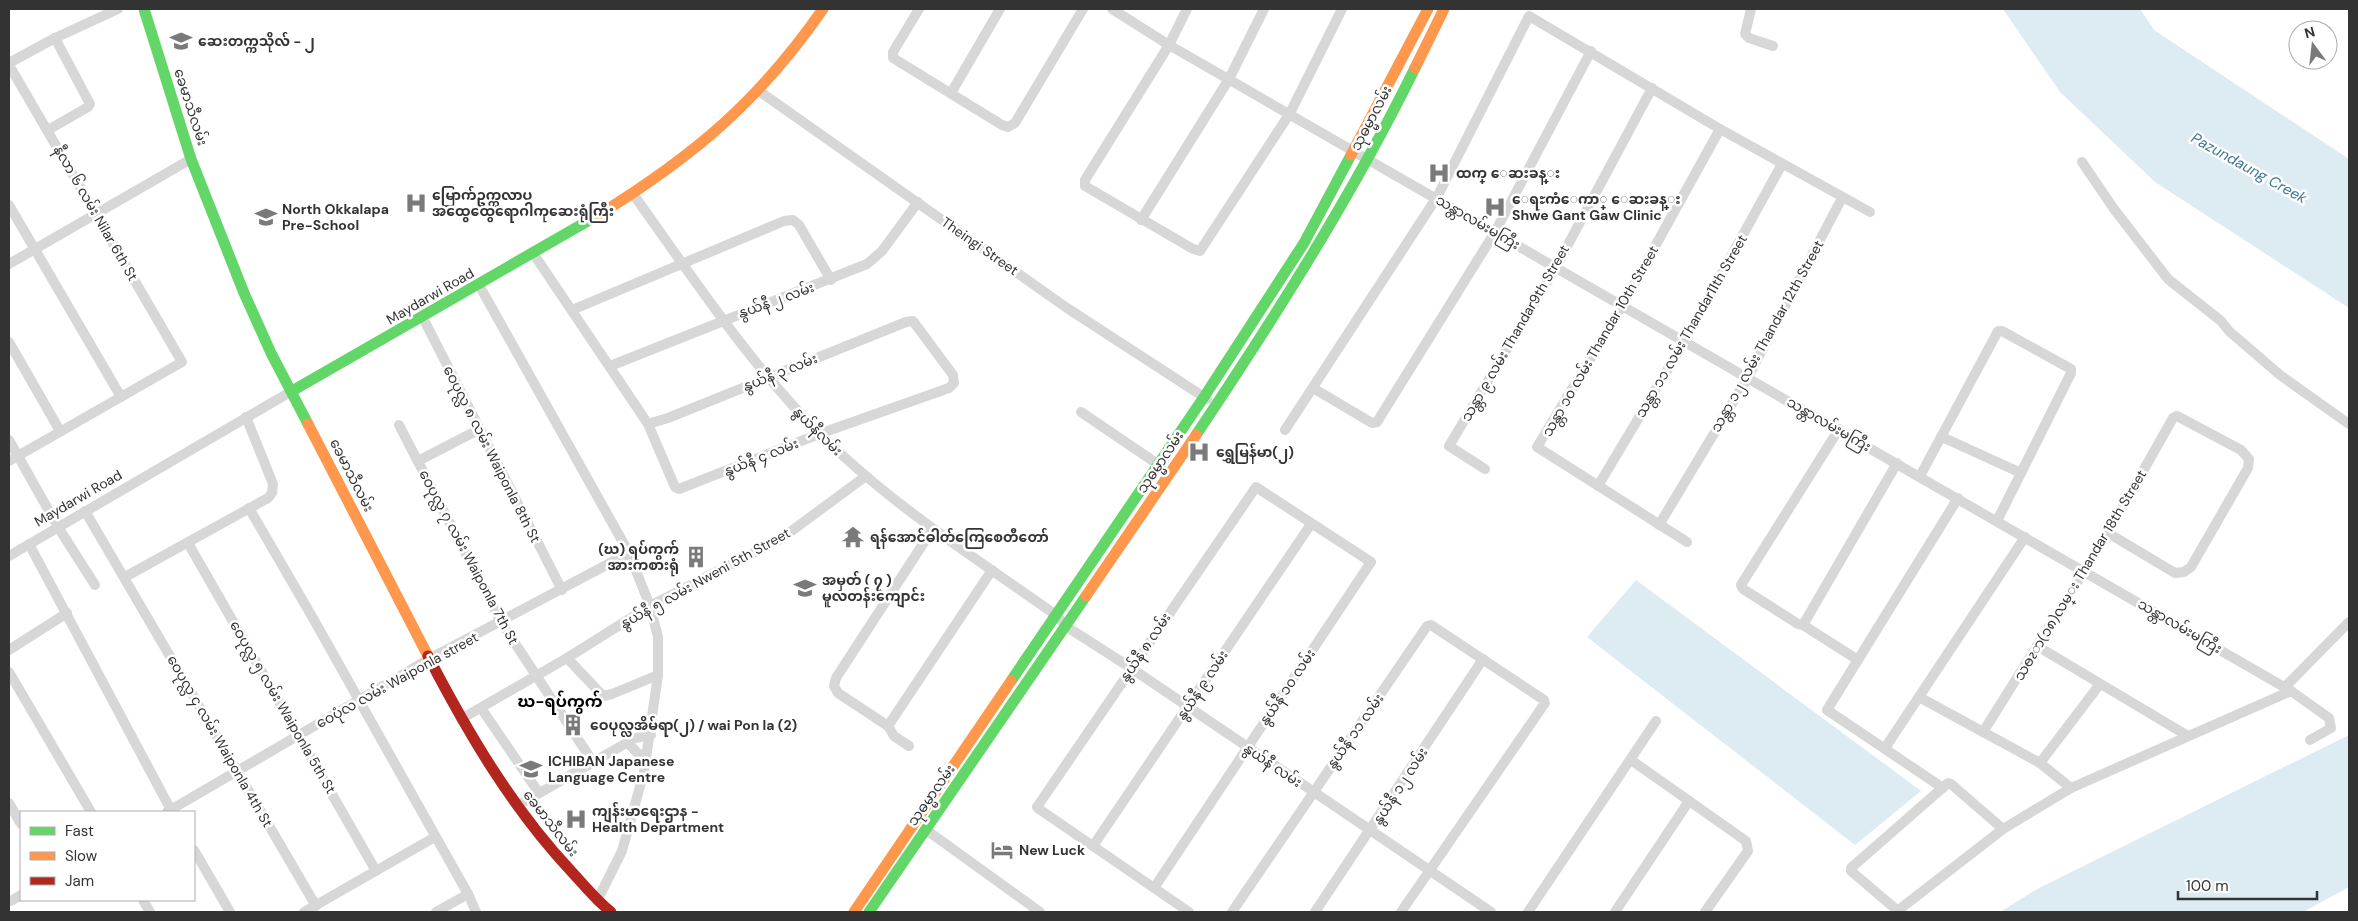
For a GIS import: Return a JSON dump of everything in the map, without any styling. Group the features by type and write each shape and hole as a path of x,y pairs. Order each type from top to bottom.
{"main road":[{"name":"ခေမာသီလမ်း","path":"144,9 191,159 244,293 271,353 428,660 492,770 517,806 548,847 597,901 611,912"},
{"name":"Maydarwi Road","path":"292,391 422,318 633,194 709,138 758,91 788,58 823,9"},
{"name":"သုဓမ္မာလမ်း","path":"854,912 1159,465 1304,242 1428,9"},
{"name":"သုဓမ္မာလမ်း","path":"869,912 1067,626 1278,310 1366,159 1444,9"}],"street":[{"path":"9,64 55,38 118,9"},
{"path":"919,9 893,52 893,58 1008,127 1015,123 1083,9"},
{"path":"951,93 1000,9"},
{"name":"သန္တာလမ်းမကြီး","path":"1112,9 1170,45 1290,113 1366,159 1839,429 2288,689 2330,718 2331,728 2310,740"},
{"path":"1187,9 1170,45 1085,180 1085,186 1141,220 1200,251 1290,113 1342,9"},
{"path":"1141,220 1229,78 1264,9"},
{"path":"1748,10 1745,34 1749,38 1773,46"},
{"path":"1285,430 1436,198 1529,16 1720,129 1870,212"},
{"path":"48,130 90,104 55,38"},
{"path":"1314,388 1374,424 1495,232 1591,51"},
{"name":"နီလာ ၆ လမ်း Nilar 6th St","path":"9,64 182,362 121,397"},
{"name":"သန္တာ ၉ လမ်း Thandar9th Street","path":"1485,469 1449,446 1556,267 1652,88"},
{"name":"Theingi Street","path":"758,91 1067,308 1216,405"},
{"name":"သန္တာ ၁၀ လမ်း Thandar 10th Street","path":"1598,486 1537,447 1622,306 1720,129"},
{"path":"9,264 191,159"},
{"path":"2082,162 2114,209 2168,279 2221,321 2229,331 2280,375 2349,424"},
{"name":"သန္တာ ၁၁ လမ်း Thandar11th Street","path":"1598,486 1684,342 1782,164"},
{"name":"နွယ်နီလမ်း","path":"633,194 722,320 767,378 819,434 866,476 932,530 1056,615"},
{"name":"သန္တာ ၁၂ လမ်း Thandar 12th Street","path":"1659,525 1748,378 1842,198"},
{"name":"နွယ်နီ ၂ လမ်း","path":"610,366 722,320 831,280 867,264 882,251 918,202"},
{"path":"9,205 121,397 13,458"},
{"path":"572,310 682,262 784,221 793,220 799,225 831,280"},
{"path":"533,253 648,424"},
{"path":"479,285 629,553 650,606 658,637 658,675 646,762 622,851 597,901"},
{"name":"ဝေပုလ္လ ၈ လမ်း Waiponla 8th St","path":"422,318 562,590"},
{"name":"နွယ်နီ ၃ လမ်း","path":"648,424 668,418 906,322 913,322 954,375 954,383"},
{"path":"1920,476 1998,332 2002,331 2072,371 1997,521"},
{"path":"9,342 60,431"},
{"name":"နွယ်နီ ၄ လမ်း","path":"648,424 675,486 679,489 819,434 949,388 954,383"},
{"name":"Maydarwi Road","path":"9,556 292,391"},
{"path":"1081,412 1159,465"},
{"path":"125,578 268,498 272,493 273,484 246,417"},
{"name":"သႎၩာ(၁၈)လမ္း Thandar 18th Street","path":"1983,732 2108,532 2174,417 2241,450 2249,459 2248,468 2191,566 2184,572 2175,573 2108,532"},
{"name":"ဝေပုလ္လ ၇ လမ်း Waiponla 7th St","path":"399,425 501,622 592,762"},
{"path":"1839,429 1741,585 1742,589 1858,660"},
{"path":"418,461 478,430"},
{"path":"1942,437 2021,473"},
{"path":"9,440 13,458 95,585"},
{"path":"1803,625 1898,463"},
{"name":"နွယ်နီ ၅ လမ်း Nweni 5th Street","path":"461,719 567,658 650,606 782,538 866,476"},
{"path":"1598,486 1686,542"},
{"name":"နွယ်နီ ၈ လမ်း","path":"1093,846 1037,807 1131,668 1254,488 1312,524"},
{"path":"1943,788 1827,710 1958,498"},
{"path":"249,508 436,837 476,912"},
{"name":"ဝေပုလ္လ ၄ လမ်း Waiponla 4th St","path":"85,511 316,906"},
{"name":"နွယ်နီ ၁၀ လမ်း","path":"1154,888 1371,562 1312,524"},
{"name":"နွယ်နီ ၉ လမ်း","path":"1093,846 1312,524"},
{"path":"909,746 894,736 888,726 838,693 834,686 836,678 932,530"},
{"path":"1885,748 2025,537"},
{"name":"ဝေပုလ္လ ၅ လမ်း Waiponla 5th St","path":"188,543 300,734 376,871"},
{"path":"29,544 67,612 170,811"},
{"name":"ဝေပုံလ လမ်း Waiponla street","path":"170,811 428,660 629,553"},
{"path":"888,726 992,570"},
{"path":"9,650 67,612"},
{"name":"နွယ်နီ လမ်း","path":"1056,615 1067,626 1370,832 1430,869 1491,912"},
{"path":"2003,829 1948,783 1850,868 1851,871 1897,911 2003,829 2071,788 2288,689 2349,622"},
{"name":"နွယ်နီ ၁၁ လမ်း","path":"1232,912 1429,625 1483,659"},
{"path":"2037,646 2188,736"},
{"path":"567,658 603,696 658,675"},
{"path":"1401,912 1545,702 1483,659"},
{"name":"နွယ်နီ ၁၂ လမ်း","path":"1315,912 1370,832 1483,659"},
{"path":"9,672 90,811"},
{"path":"2040,763 2100,684"},
{"path":"1919,697 2040,763 2071,788"},
{"path":"481,708 539,793"},
{"path":"1528,912 1656,722"},
{"path":"517,806 634,738 651,735"},
{"path":"627,742 646,762"},
{"path":"1631,760 1746,841 1748,851 1705,912"},
{"path":"1615,912 1689,801"},
{"path":"9,803 20,822"},
{"path":"925,829 1035,911"},
{"path":"304,912 436,837"},
{"path":"1093,846 1189,912"},
{"path":"195,852 230,912"},
{"path":"436,912 468,894"},
{"path":"11,901 20,896"},
{"path":"143,901 150,912"}],"water":[{"name":"Pazundaung Creek","path":"2003,9 2140,9 2154,30 2349,159 2349,308 2155,182 2060,92"},
{"path":"1636,580 1921,791 1855,845 1587,637"},
{"path":"2349,735 2349,887 2303,912 2000,912 2039,888"}],"traffic: fast":[{"path":"144,9 191,159 244,293 271,353 308,424"},
{"path":"1196,435 1312,255 1391,116 1415,68"},
{"path":"1011,681 1204,397 1304,243 1351,155"},
{"path":"292,391 600,214"},
{"path":"869,912 1086,596"}],"traffic: slow":[{"path":"600,214 666,170 723,124 775,72 823,9"},
{"path":"1351,155 1428,9"},
{"path":"1415,68 1444,9"},
{"path":"308,424 428,656"},
{"path":"1086,596 1196,435"},
{"path":"854,912 1011,681"}],"traffic: jam":[{"path":"428,656 475,741 510,796 550,847 590,892 611,912"}],"place":[{"name":"ဆေးတက္ကသိုလ် - ၂","path":"181,41"},
{"name":"ထက္ ေဆးခန္း","path":"1439,173"},
{"name":"မြောက်ဥက္ကလာပ အထွေထွေရောဂါကုဆေးရုံကြီး","path":"416,203"},
{"name":"ေရႊကံေကာ္ ေဆးခန္း Shwe Gant Gaw Clinic","path":"1495,207"},
{"name":"North Okkalapa Pre-School","path":"266,217"},
{"name":"ရွှေမြန်မာ(၂)","path":"1199,452"},
{"name":"ရန်အောင်ဓါတ်ကြေစေတီတော်","path":"853,537"},
{"name":"(ဃ) ရပ်ကွက် အားကစားရုံ","path":"696,557"},
{"name":"အမှတ် ( ၇ ) မူလတန်းကျောင်း","path":"805,588"},
{"name":"ဝေပုလ္လအိမ်ရာ(၂) / wai Pon la (2)","path":"573,725"},
{"name":"ICHIBAN Japanese Language Centre","path":"531,769"},
{"name":"ကျန်းမာရေးဌာန - Health Department","path":"576,819"},
{"name":"New Luck","path":"1002,850"}],"district":[{"name":"ဃ-ရပ်ကွက်","path":"560,701"}]}
